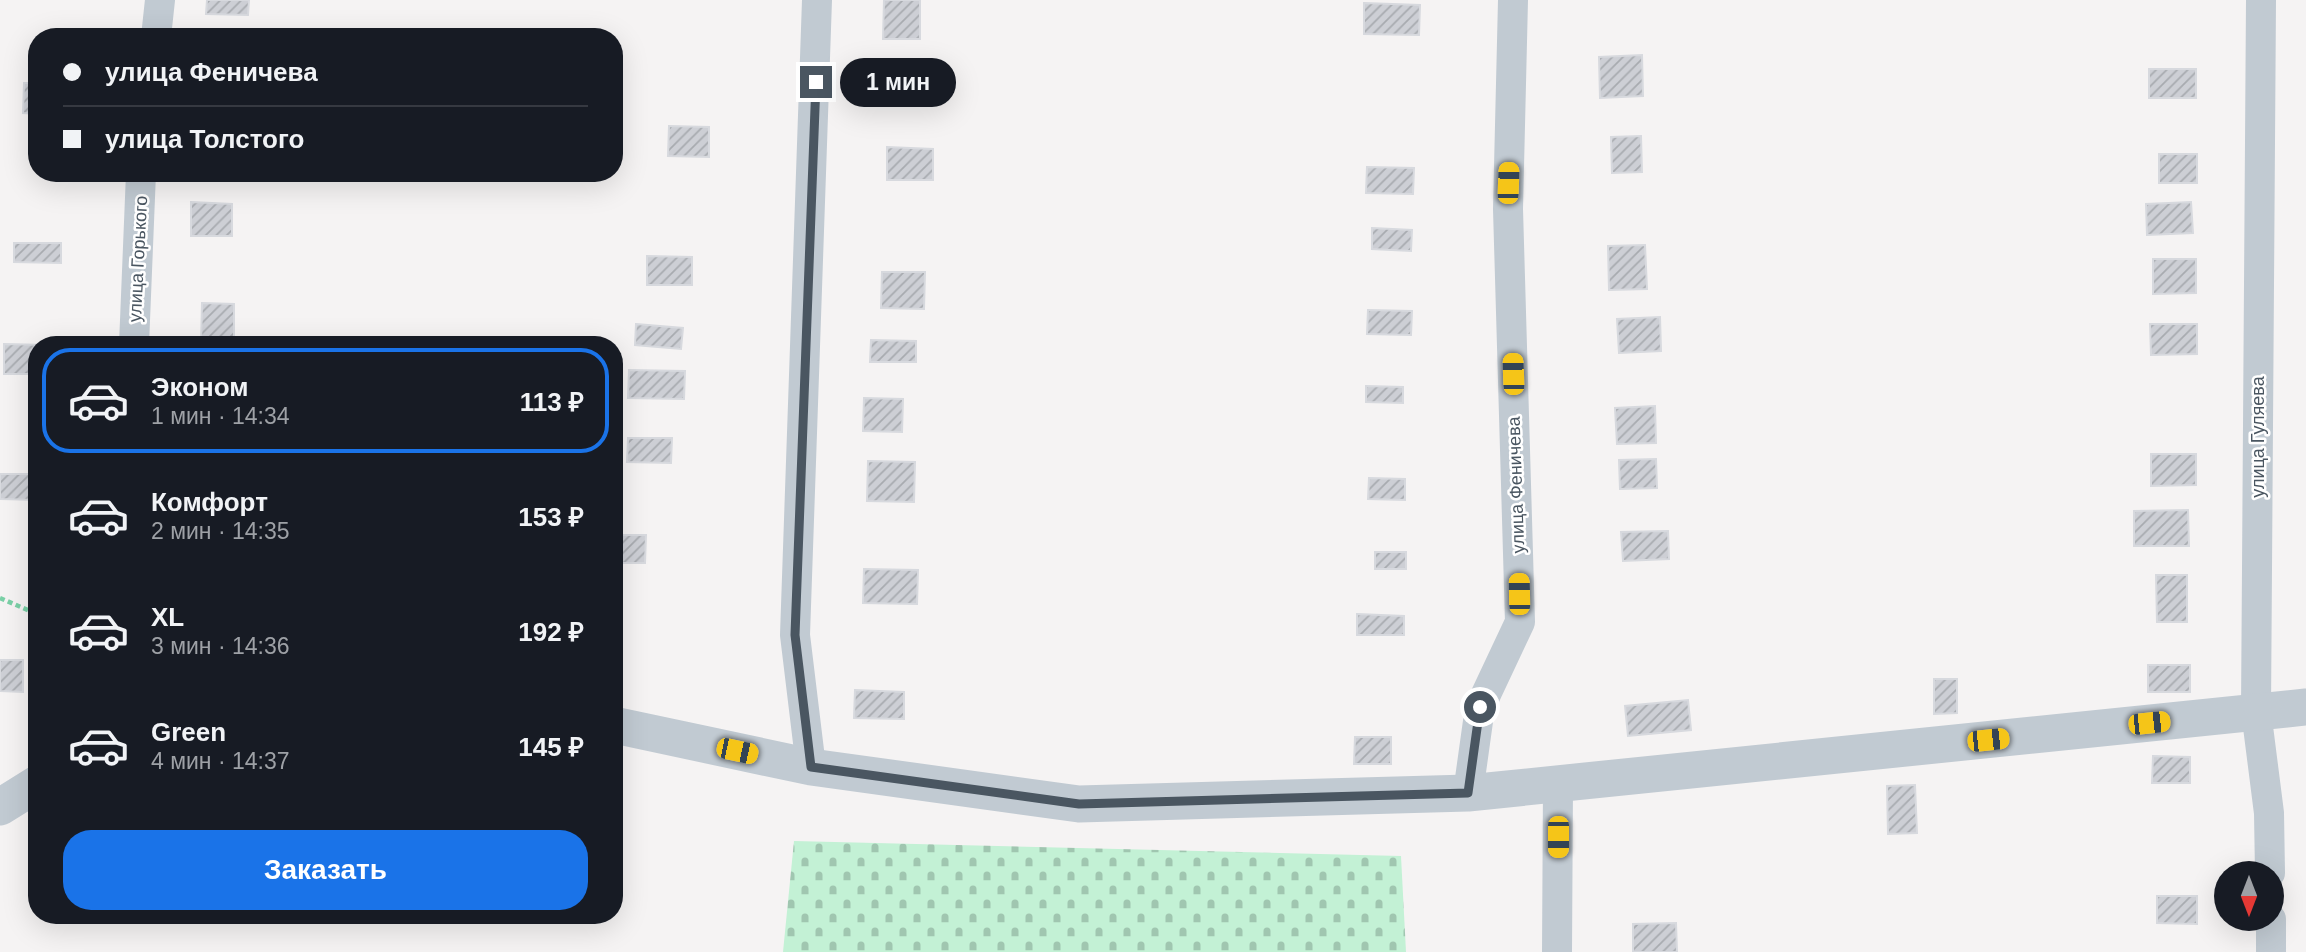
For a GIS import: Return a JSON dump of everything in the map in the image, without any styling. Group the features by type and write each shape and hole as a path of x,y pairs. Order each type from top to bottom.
{"street":[{"path":"157,28 160,0"},
{"path":"811,767 795,635 817,0"},
{"name":"улица Феничева","path":"1468,793 1480,707 1520,622 1508,209 1513,0"},
{"name":"улица Гуляева","path":"2261,0 2256,711 2269,813 2270,861"},
{"name":"улица Горького","path":"134,336 141,182"},
{"path":"623,727 811,767 1079,804 1468,793 2306,707"},
{"path":"1557,952 1558,785"},
{"path":"0,807 28,790"},
{"path":"2271,931 2271,952"}],"path":[{"path":"0,598 28,610"}],"green space":[{"path":"794,841 1401,856 1406,952 783,952"}],"building":[{"path":"207,0 249,0 248,15 206,14"},
{"path":"884,0 920,0 920,39 883,39"},
{"path":"1364,3 1420,5 1419,35 1364,34"},
{"path":"1642,55 1643,96 1600,98 1599,57"},
{"path":"2149,69 2196,69 2196,98 2149,98"},
{"path":"24,83 28,83 28,113 23,113"},
{"path":"669,126 709,127 709,157 668,156"},
{"path":"1641,136 1642,172 1612,173 1611,137"},
{"path":"887,147 933,149 933,180 887,180"},
{"path":"2159,154 2197,154 2197,183 2159,183"},
{"path":"1367,167 1414,168 1413,194 1366,193"},
{"path":"191,202 232,204 232,236 191,236"},
{"path":"2191,202 2193,233 2147,235 2146,204"},
{"path":"1372,228 1412,230 1411,251 1372,249"},
{"path":"14,243 61,243 61,263 14,262"},
{"path":"1645,245 1647,289 1609,290 1608,246"},
{"path":"647,256 692,257 692,285 647,285"},
{"path":"2153,259 2196,259 2196,293 2153,294"},
{"path":"882,272 925,272 924,309 881,308"},
{"path":"202,303 234,304 234,336 201,336"},
{"path":"1368,310 1412,311 1411,335 1367,334"},
{"path":"1660,317 1661,351 1619,353 1617,319"},
{"path":"636,324 683,328 681,349 635,345"},
{"path":"2150,324 2197,324 2197,354 2151,355"},
{"path":"871,340 916,341 916,362 870,362"},
{"path":"4,344 28,345 28,374 4,374"},
{"path":"629,370 685,371 684,399 628,398"},
{"path":"1366,386 1403,387 1403,403 1366,402"},
{"path":"864,398 903,399 902,432 863,431"},
{"path":"1655,406 1656,443 1617,444 1615,408"},
{"path":"628,438 672,438 671,463 627,462"},
{"path":"2151,454 2196,454 2196,485 2151,486"},
{"path":"1656,459 1657,488 1620,489 1619,460"},
{"path":"868,461 915,462 914,502 867,501"},
{"path":"0,474 28,474 28,500 0,499"},
{"path":"1369,478 1405,479 1405,500 1368,499"},
{"path":"2188,510 2189,546 2134,546 2134,511"},
{"path":"1668,531 1669,559 1623,561 1621,532"},
{"path":"623,535 646,535 645,563 623,563"},
{"path":"1375,552 1406,552 1406,569 1375,569"},
{"path":"864,569 918,570 917,604 863,603"},
{"path":"2156,575 2187,575 2187,622 2157,622"},
{"path":"1357,614 1404,616 1404,635 1357,635"},
{"path":"0,660 23,660 23,692 0,691"},
{"path":"2148,665 2190,665 2190,692 2148,692"},
{"path":"1934,679 1957,679 1957,713 1934,714"},
{"path":"855,690 904,692 904,719 854,718"},
{"path":"1688,700 1691,730 1628,736 1625,706"},
{"path":"1355,737 1391,737 1391,764 1354,764"},
{"path":"2153,756 2190,757 2190,783 2152,783"},
{"path":"1915,785 1917,833 1888,834 1887,786"},
{"path":"2157,896 2197,896 2197,924 2157,923"},
{"path":"1676,923 1677,952 1633,952 1633,924"}],"route":[{"path":"816,82 795,635 811,767 1079,804 1468,793 1480,707"}]}
